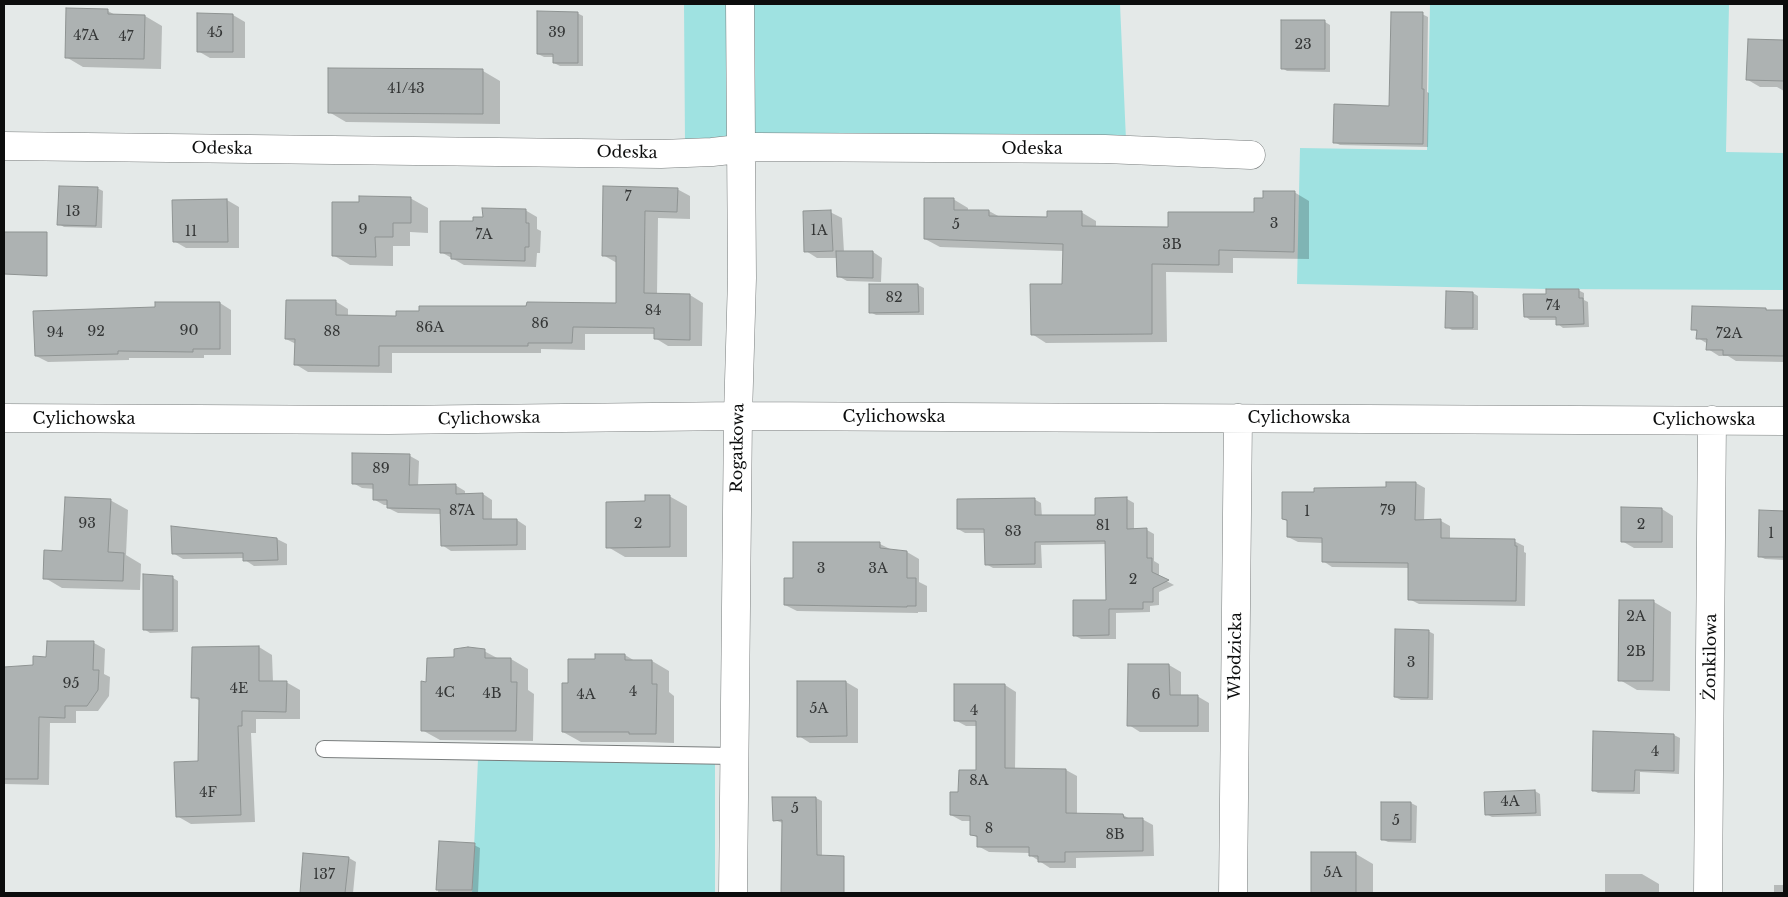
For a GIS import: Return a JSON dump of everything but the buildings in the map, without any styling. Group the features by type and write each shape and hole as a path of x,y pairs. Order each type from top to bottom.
{"street":[{"name":"Rogatkowa","path":"733,893 738,416 742,278 740,4"},
{"name":"Odeska","path":"4,146 661,154 767,147 1095,149 1250,155"},
{"name":"Cylichowska","path":"4,418 390,420 738,416 1784,421"},
{"name":"Włodzicka","path":"1233,893 1238,418"},
{"name":"Żonkilowa","path":"1708,893 1712,420"}],"lane":[{"path":"324,749 734,756"}],"shaded area":[{"path":"684,4 728,4 728,136 713,142 685,144"},
{"path":"752,4 1120,4 1126,140 754,134"},
{"path":"1430,4 1729,4 1726,152 1784,153 1784,290 1546,289 1297,284 1300,148 1427,150"},
{"path":"478,759 715,760 715,893 472,893"}]}
